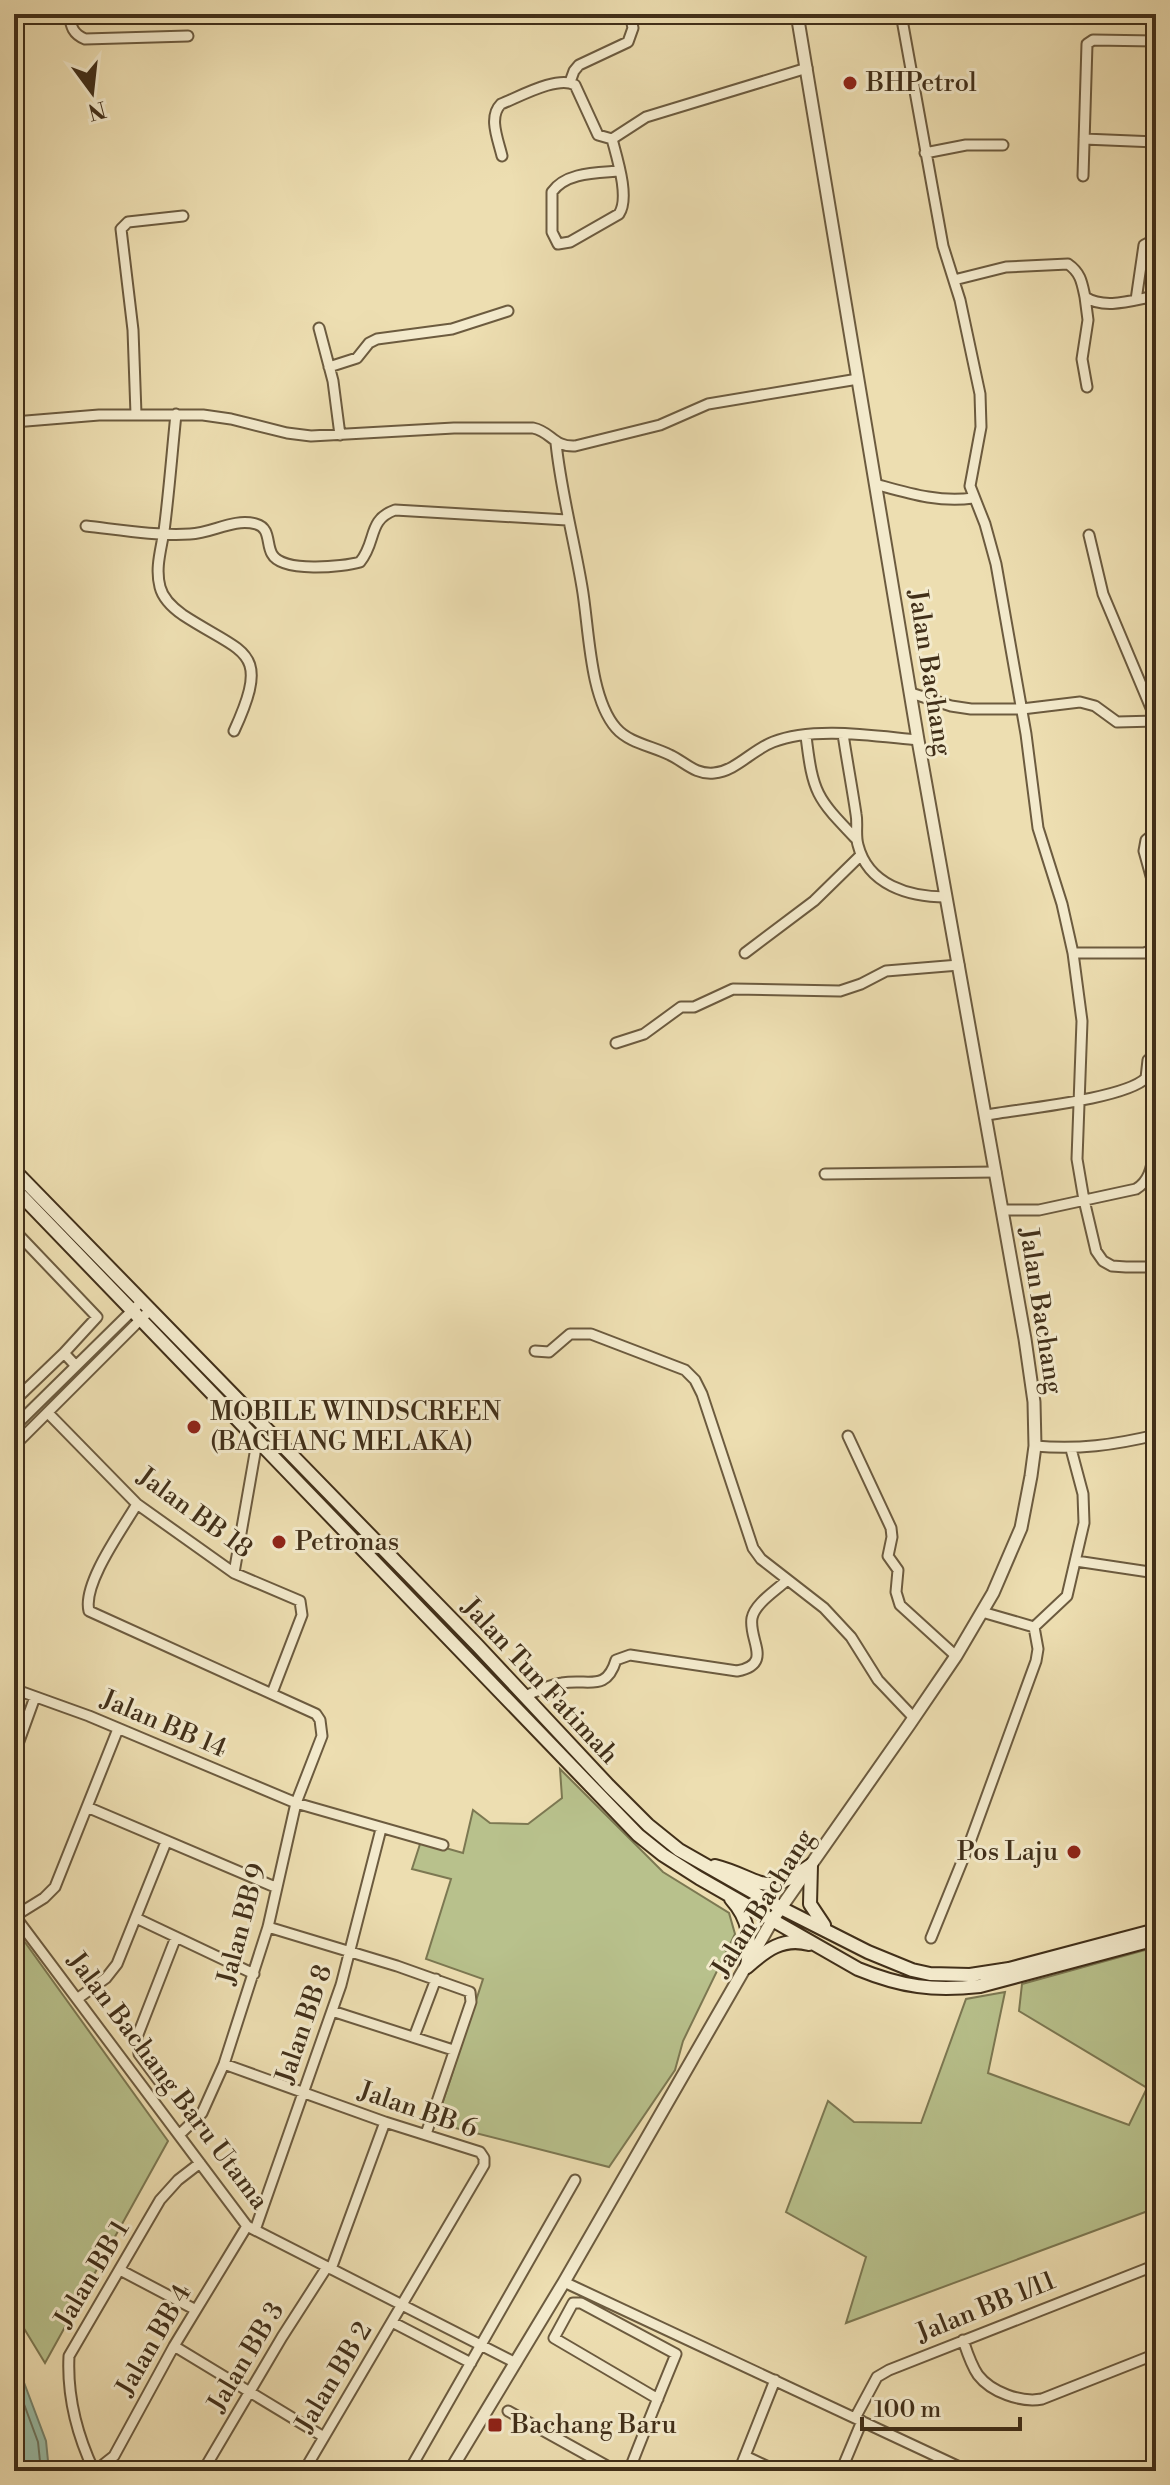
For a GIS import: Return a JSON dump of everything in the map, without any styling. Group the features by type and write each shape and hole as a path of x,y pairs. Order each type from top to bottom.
{"main road":[{"name":"Jalan Tun Fatimah","path":"14,1170 142,1309 257,1442 638,1835 663,1855 718,1890 837,1935 912,1970 957,1976 1009,1969 1156,1930"},
{"name":"Jalan Tun Fatimah","path":"14,1188 142,1309 525,1696 648,1825 834,1956 882,1979 921,1988 950,1989 992,1983 1156,1939"},
{"path":"696,1861 725,1868 757,1883 770,1884 795,1876 811,1865"},
{"path":"811,1865 810,1904 821,1923 837,1935"},
{"path":"718,1890 733,1901 746,1921 750,1947 747,1967"},
{"path":"747,1967 765,1951 787,1942 809,1944 834,1956"}],"street":[{"path":"69,14 76,36 85,39 188,36"},
{"path":"570,82 579,65 628,42 633,28 630,14"},
{"name":"Jalan Bachang","path":"450,2471 564,2282 777,1914 914,1718 982,1612 1021,1528 1035,1446 1034,1402 1025,1339 918,740 797,14"},
{"path":"901,14 943,246 954,280 980,394 981,427 970,486 996,564 1022,709 1038,828 1062,904 1073,953 1082,1021 1077,1159 1084,1200 1096,1251 1103,1261 1112,1266 1156,1267"},
{"path":"1083,176 1087,44 1093,40 1156,41"},
{"path":"570,82 582,98 598,135 612,139 646,117 807,68"},
{"path":"502,156 494,118 496,109 501,104 554,83 570,82"},
{"path":"612,139 619,171 625,201 619,214 570,242 558,244 552,232 552,192 556,186 584,175 619,171"},
{"path":"1084,139 1156,142"},
{"path":"925,153 966,145 1003,145"},
{"path":"136,414 133,330 121,229 128,222 183,216"},
{"path":"1136,300 1144,245 1156,239"},
{"path":"954,280 1006,267 1068,264 1077,270 1088,320 1082,352 1087,387"},
{"path":"1085,297 1094,303 1156,296"},
{"path":"329,367 357,358 369,343 377,339 452,329 508,311"},
{"path":"319,328 336,397 340,435"},
{"path":"14,422 176,414 231,419 292,434 533,428 542,430 564,447 660,425 708,404 858,379"},
{"path":"176,414 158,573 160,588 166,601 198,625 238,646 248,658 250,688 234,731"},
{"path":"556,443 567,520 583,590 595,678 607,712 615,727 626,737 672,756 700,773 712,774 724,771 775,741 843,734 918,740"},
{"path":"875,484 921,497 973,498"},
{"path":"86,526 164,535 206,532 237,523 260,525 266,531 271,554 276,559 314,568 360,562 367,554 376,521 395,510 567,520"},
{"path":"911,693 961,707 1022,709 1080,702 1095,706 1117,722 1156,721 1103,594 1089,535"},
{"path":"843,734 861,855 886,884 900,892 946,897"},
{"path":"806,736 816,793 857,840"},
{"path":"1156,832 1146,840 1144,851 1156,894"},
{"path":"745,953 814,901 861,855"},
{"path":"1073,953 1144,953 1156,949"},
{"path":"616,1043 644,1034 681,1007 694,1007 733,989 840,991 886,971 959,965"},
{"path":"987,1115 1081,1099 1142,1082 1148,1072 1148,1060"},
{"path":"1002,1210 1039,1210 1136,1189 1145,1184 1156,1144"},
{"path":"825,1174 996,1172"},
{"path":"14,1230 97,1317 14,1401"},
{"path":"14,1427 76,1366 142,1309"},
{"path":"14,1446 142,1309"},
{"path":"535,1351 542,1353 555,1349 563,1337 570,1334 591,1334 685,1370 702,1394 753,1548 761,1559 824,1608 851,1637 878,1680 914,1718"},
{"path":"64,1353 76,1366"},
{"name":"Jalan BB 18","path":"48,1413 137,1504 234,1573 300,1601 302,1615 272,1693"},
{"path":"1035,1446 1071,1449 1110,1446 1156,1435"},
{"path":"848,1436 891,1528 888,1556 898,1570 896,1592 900,1605 956,1656"},
{"path":"234,1573 257,1442"},
{"path":"1034,1627 1067,1596 1076,1561 1085,1510 1071,1449"},
{"path":"137,1504 102,1563 88,1600 89,1611 272,1693"},
{"path":"1076,1561 1156,1573"},
{"path":"525,1696 558,1684 603,1681 609,1676 616,1660 630,1655 737,1671 746,1669 754,1664 757,1657 753,1616 759,1606 787,1580"},
{"path":"982,1612 1034,1627"},
{"path":"931,1938 970,1842 1036,1661 1038,1649 1034,1627"},
{"name":"Jalan BB 14","path":"14,1689 296,1803 443,1845"},
{"name":"Jalan BB 9","path":"179,2135 202,2113 224,2064 268,1927 296,1803 322,1736 316,1714 272,1693"},
{"path":"14,1755 35,1697"},
{"path":"14,1916 44,1898 55,1887 118,1729"},
{"path":"87,1807 275,1887"},
{"name":"Jalan BB 8","path":"251,2228 304,2094 351,1953 381,1829"},
{"path":"77,1999 112,1971 166,1842"},
{"name":"Jalan Bachang Baru Utama","path":"14,1916 251,2228 516,2363"},
{"path":"136,1918 254,1974"},
{"path":"268,1927 467,1989 471,1997 426,2134"},
{"path":"159,2081 139,2054 137,2037 176,1937"},
{"path":"414,2037 436,1979"},
{"path":"332,2011 453,2050"},
{"name":"Jalan BB 6","path":"224,2064 385,2122 480,2152 484,2165 402,2305"},
{"name":"Jalan BB 3","path":"203,2471 249,2392 329,2268 385,2122"},
{"name":"Jalan BB 1","path":"94,2471 80,2441 68,2379 69,2356 160,2200 178,2180 200,2163"},
{"path":"409,2471 575,2180"},
{"name":"Jalan BB 4","path":"94,2471 114,2456 174,2346 251,2228"},
{"name":"Jalan BB 1/11","path":"841,2471 858,2419 877,2377 1156,2265"},
{"path":"120,2270 196,2310"},
{"path":"564,2282 968,2471"},
{"path":"629,2471 658,2399 676,2354 578,2301 570,2307 554,2338 658,2399"},
{"name":"Jalan BB 2","path":"304,2471 402,2305"},
{"path":"392,2322 471,2363"},
{"path":"963,2340 979,2376 988,2385 1025,2400 1042,2399 1156,2354"},
{"path":"174,2346 324,2437"},
{"path":"739,2471 775,2380"},
{"path":"508,2411 616,2471"},
{"path":"745,2456 777,2471"}],"shaded area":[{"path":"560,1769 663,1872 729,1913 735,1934 683,2041 675,2070 609,2167 436,2123 483,1979 426,1959 451,1879 412,1869 421,1841 463,1853 473,1810 490,1823 528,1824 562,1798"},
{"path":"14,1927 168,2141 45,2363 14,2312"},
{"path":"1156,1947 1156,2208 846,2323 866,2257 786,2212 828,2101 854,2122 921,2123 966,1999 1005,1992 988,2073 1129,2125 1147,2088 1019,2011 1022,1984"}],"water":[{"path":"14,2356 46,2441 49,2471 14,2471"}],"place":[{"name":"BHPetrol","path":"850,83"},
{"name":"MOBILE WINDSCREEN (BACHANG MELAKA)","path":"194,1427"},
{"name":"Petronas","path":"279,1542"},
{"name":"Pos Laju","path":"1074,1852"},
{"name":"Bachang Baru","path":"495,2425"}]}
